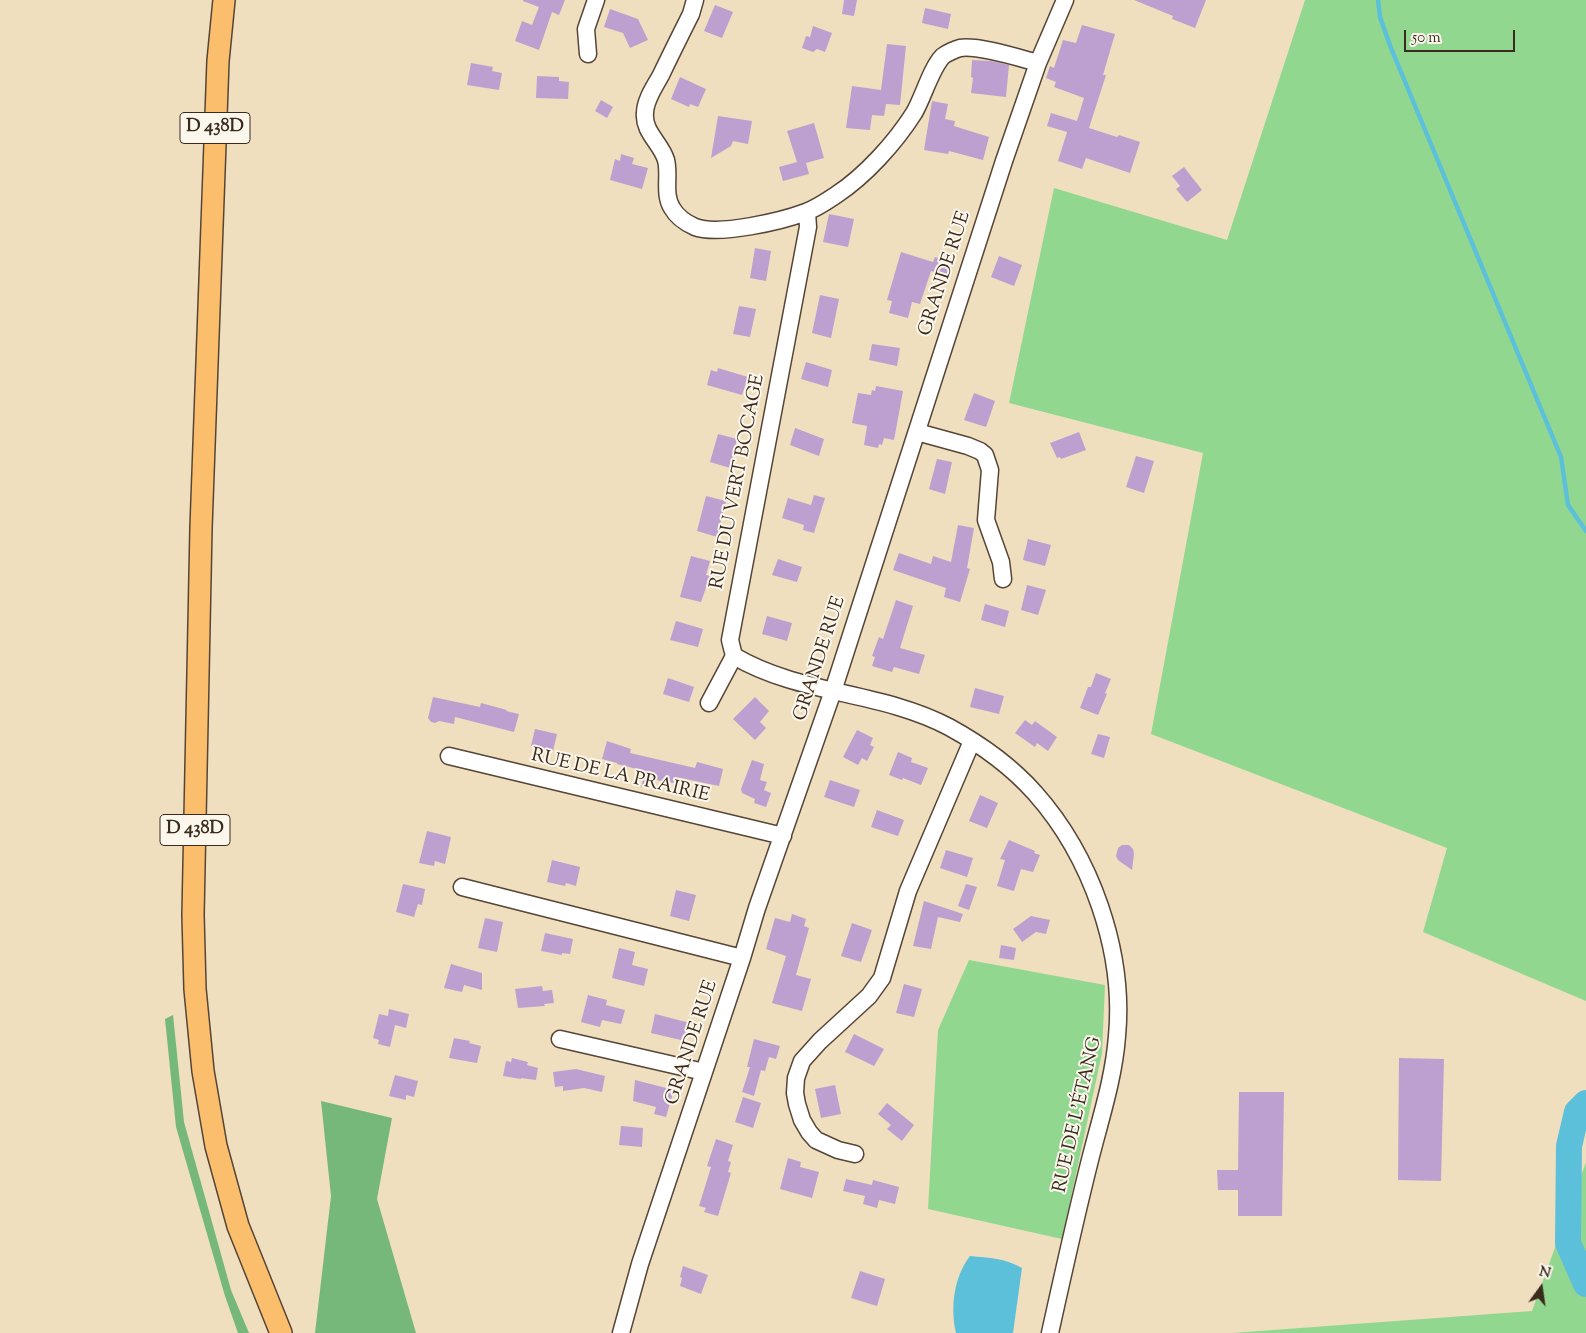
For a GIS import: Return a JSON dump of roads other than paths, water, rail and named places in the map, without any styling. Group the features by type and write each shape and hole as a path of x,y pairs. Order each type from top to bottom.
{"main road":[{"name":"D 438D","path":"224,0 218,61 201,528 193,905 195,989 203,1071 216,1146 238,1226 281,1333"}],"street":[{"path":"588,54 586,29 596,0"},
{"path":"696,0 644,112 646,127 666,158 668,168 667,186 671,207 684,221 696,227 713,230 743,227 779,220 807,212 838,194 891,145 914,112 932,75 944,56 960,48 984,50 1038,63"},
{"name":"GRANDE RUE","path":"621,1333 640,1264 757,908 833,691 1004,161 1038,63 1065,0"},
{"name":"RUE DU VERT BOCAGE","path":"734,656 730,640 808,227 807,212"},
{"path":"917,432 968,446 985,455 990,470 986,520 1001,562 1003,579"},
{"path":"710,703 734,656 755,668 833,691"},
{"name":"RUE DE L'ÉTANG","path":"833,691 859,695 918,712 949,727 997,758 1035,793 1067,835 1093,884 1110,938 1118,1001 1117,1036 1111,1078 1067,1252 1050,1333"},
{"path":"855,1154 838,1150 816,1140 809,1132 802,1120 797,1104 795,1093 796,1078 802,1060 869,996 882,978 908,891 972,741"},
{"name":"RUE DE LA PRAIRIE","path":"449,756 783,836"},
{"path":"462,887 742,958"},
{"path":"560,1039 704,1072"}],"water":[{"path":"970,1256 1003,1260 1022,1268 1013,1333 956,1333 953,1313 955,1293 960,1273"}],"waterway":[{"path":"1378,0 1380,17 1391,48 1561,457 1568,505 1586,531"},
{"path":"1586,1103 1577,1112 1569,1146 1568,1243 1586,1284"}]}
